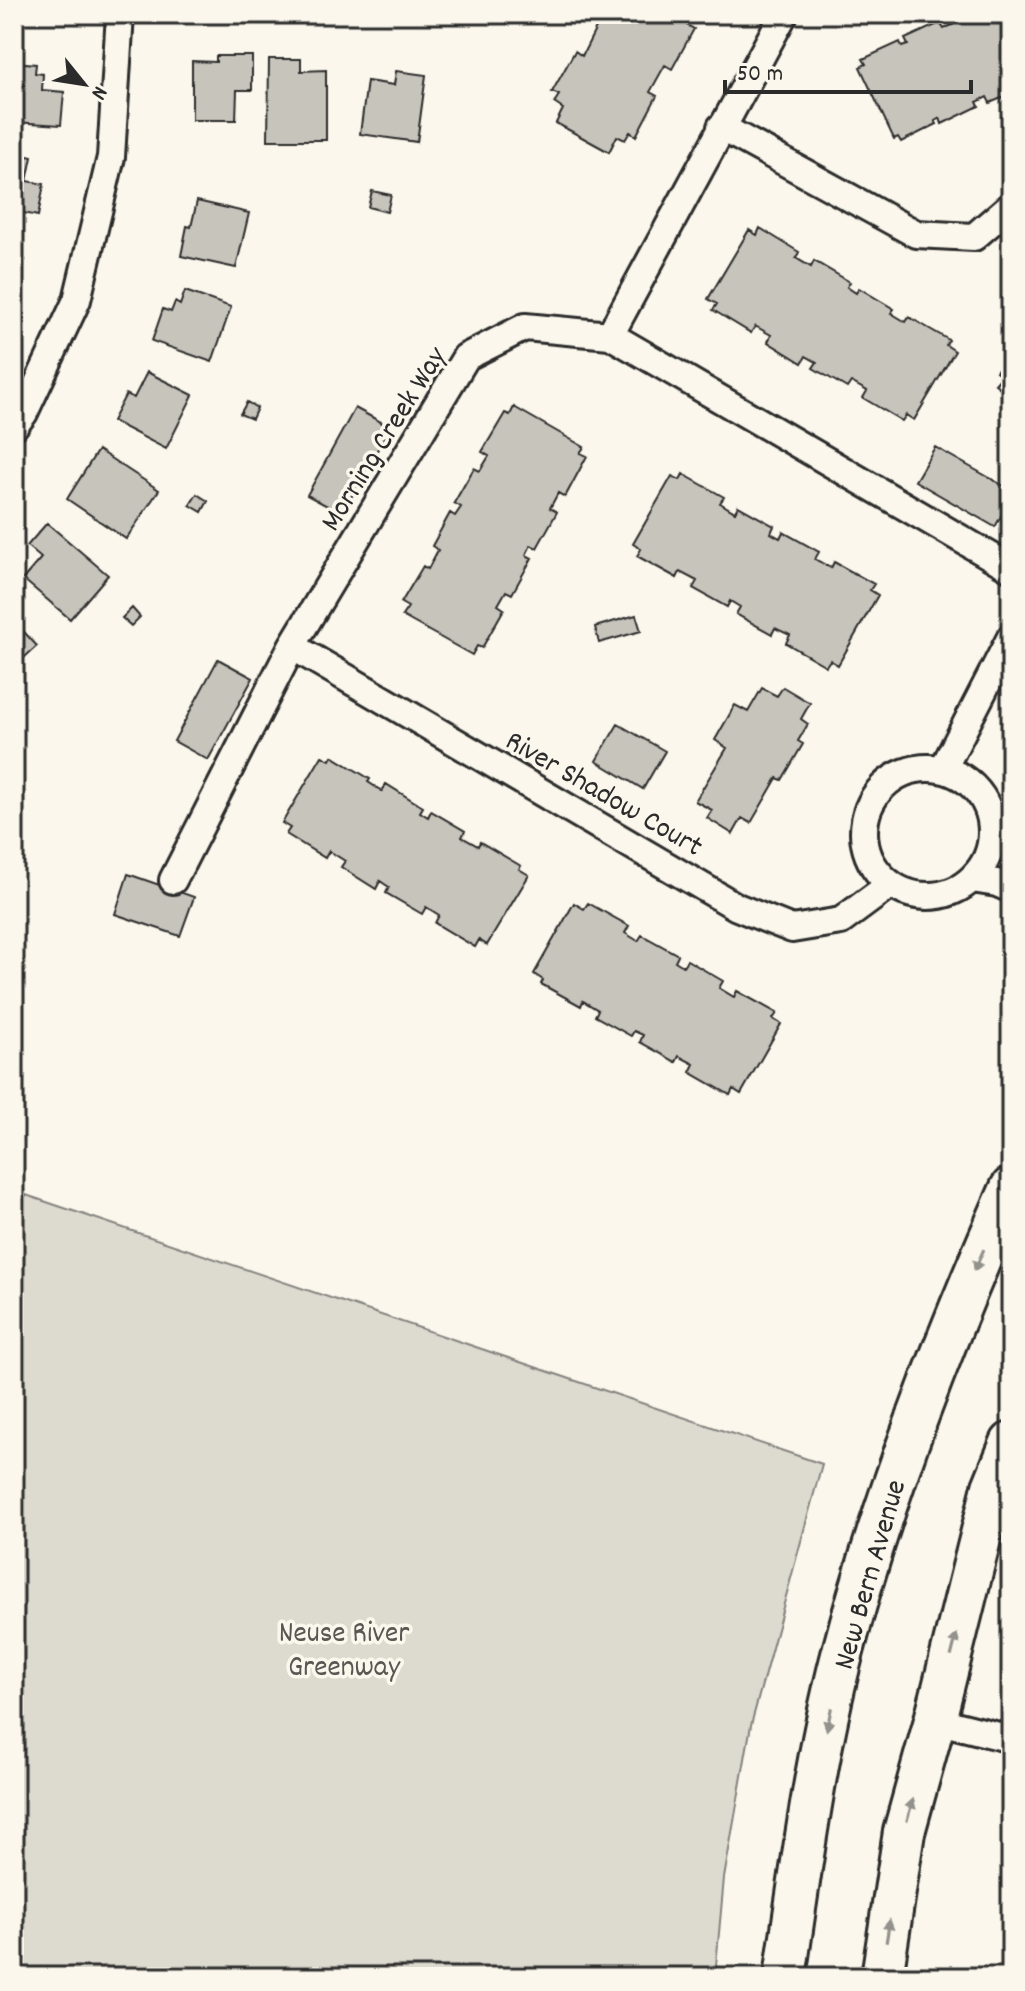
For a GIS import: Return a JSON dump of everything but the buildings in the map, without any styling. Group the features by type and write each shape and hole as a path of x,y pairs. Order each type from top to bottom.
{"main road":[{"name":"New Bern Avenue","path":"785,1977 807,1826 842,1656 895,1476 961,1302 1011,1188"},
{"path":"882,1977 904,1832 993,1487 1011,1443"}],"street":[{"path":"14,426 24,413 77,300 111,157 120,14"},
{"path":"610,335 784,14"},
{"path":"721,127 916,234 974,237 1011,205"},
{"name":"Morning Creek Way","path":"173,880 292,646 466,357 525,327 610,335 1011,568"},
{"path":"943,769 1011,637"},
{"name":"River Shadow Court","path":"292,646 737,907 792,929 841,921 891,884"},
{"path":"922,768 943,769 962,777 978,791 1001,824 981,869 972,879 946,894 925,897 904,892 891,884 872,864 865,844 865,822 872,801 885,785 902,773 922,768"},
{"path":"972,879 1011,889"},
{"path":"935,1720 1011,1739"}],"green space":[{"name":"Neuse River Greenway","path":"14,1191 822,1464 751,1725 724,1878 715,1977 14,1977"}]}
